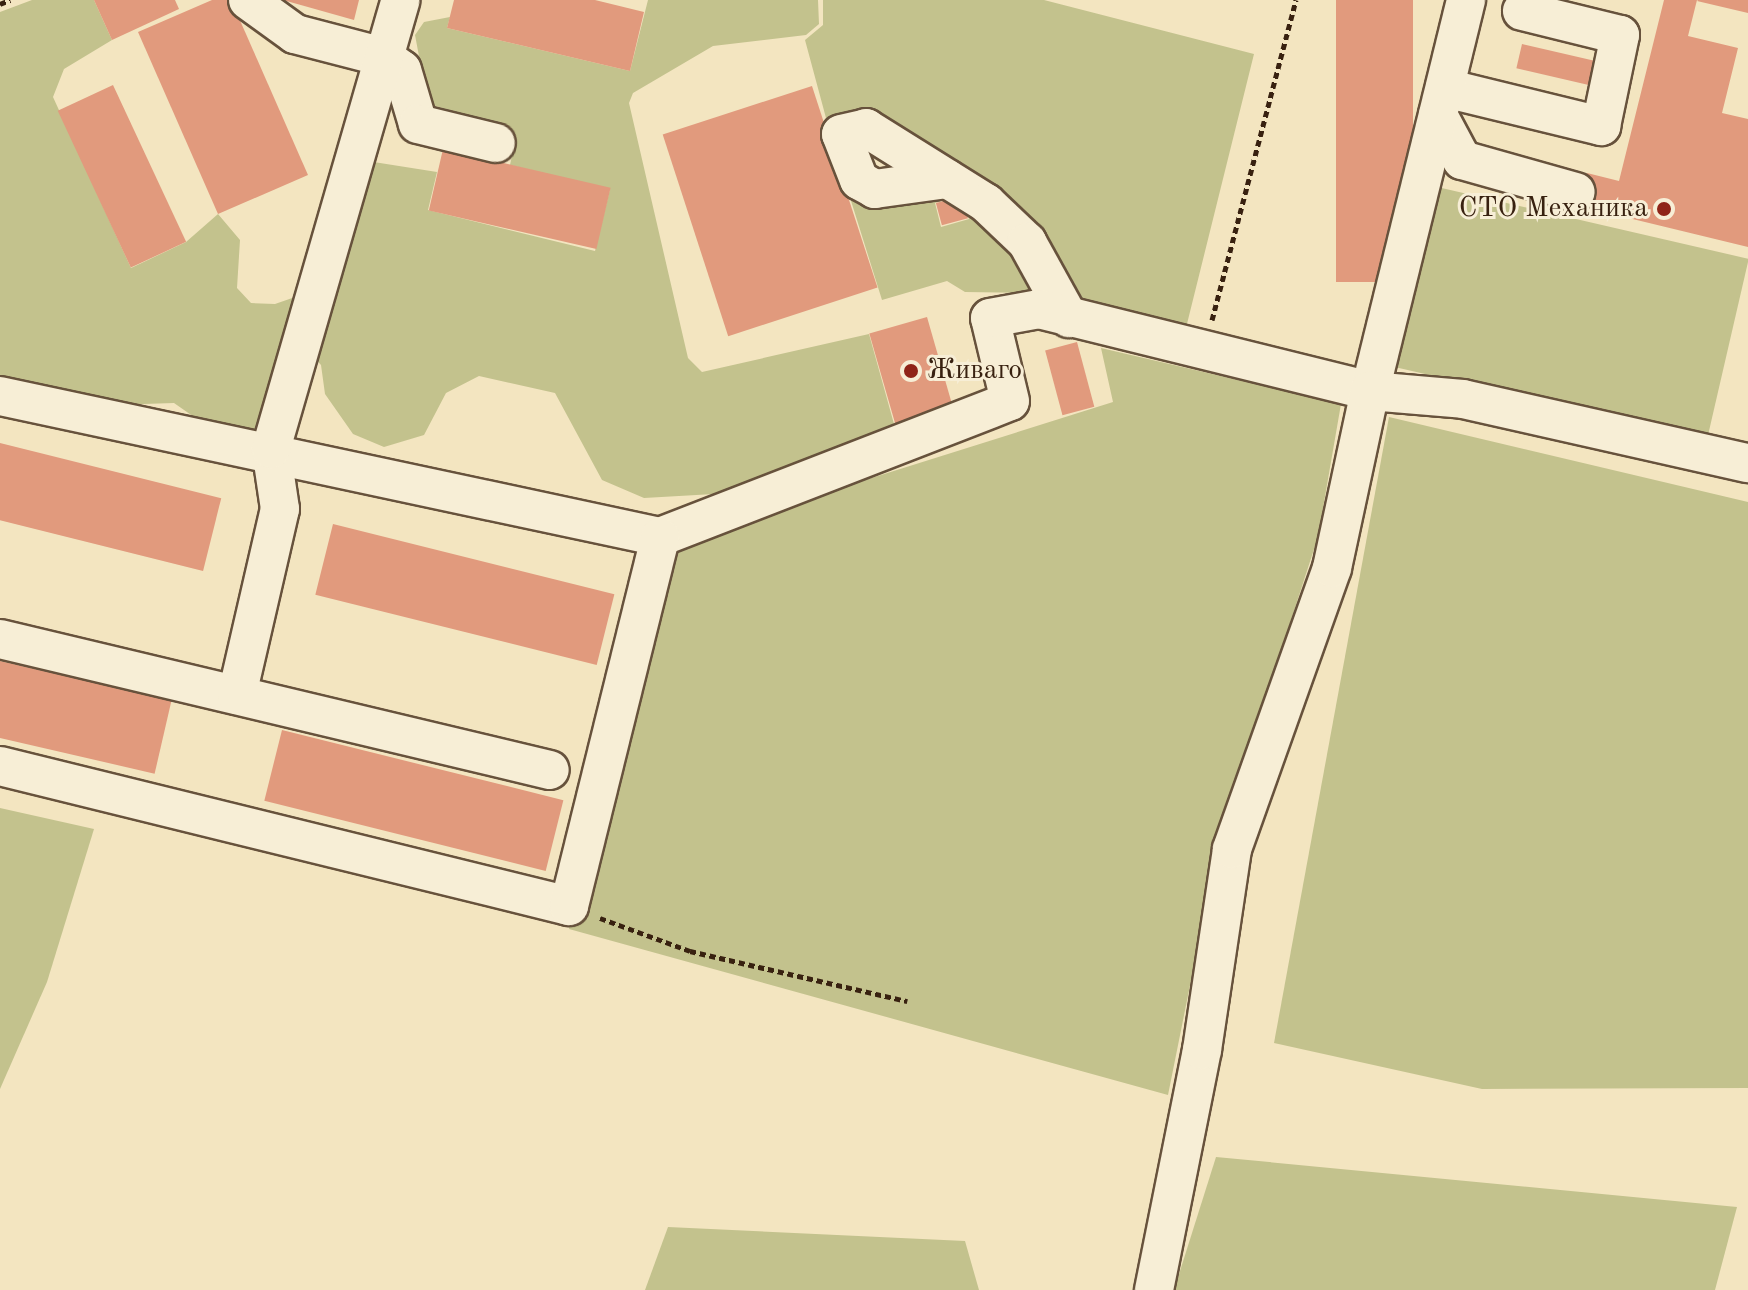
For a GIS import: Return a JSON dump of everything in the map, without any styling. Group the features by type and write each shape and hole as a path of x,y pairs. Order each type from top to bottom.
{"lane":[{"path":"248,0 295,34 384,57 402,70 418,124 496,143"},
{"path":"237,695 280,509 271,449 401,0"},
{"path":"1154,1290 1202,1050 1232,849 1332,568 1370,391 1466,0"},
{"path":"1441,102 1601,126 1620,35 1522,11"},
{"path":"1441,102 1462,160 1576,192"},
{"path":"947,179 1027,242 1069,318"},
{"path":"0,396 271,449 660,537 1010,401 990,318 1039,309 1370,391 1463,399 1748,463"},
{"path":"0,766 569,906 660,537"},
{"path":"0,639 550,770"}],"path":[{"path":"0,4 10,0"},
{"path":"1204,351 1296,0"},
{"path":"569,906 690,951 907,1001"}],"shaded area":[{"path":"32,0 94,0 112,40 64,69 53,97 131,268 186,242 218,214 240,240 237,288 251,303 275,304 298,296 361,160 437,172 428,210 595,251 610,189 510,165 515,141 506,126 428,104 415,35 424,22 450,17 447,28 630,71 648,0 818,0 819,24 806,35 713,46 633,93 629,103 688,358 702,372 869,334 894,424 714,494 644,498 602,480 555,393 479,376 446,393 424,435 384,447 353,434 325,394 321,365 300,342 282,352 254,433 207,426 174,403 113,405 0,390 0,12"},
{"path":"823,0 1044,0 1254,54 1183,340 1074,312 1058,277 856,119 826,118 805,40 823,25"},
{"path":"1433,186 1748,259 1707,439 1391,366"},
{"path":"847,188 962,195 935,203 941,227 969,219 965,204 1002,232 1039,293 965,292 947,281 882,300"},
{"path":"1101,348 1341,404 1318,537 1219,841 1168,1095 569,929 671,541 1113,402"},
{"path":"1389,417 1748,502 1748,1088 1482,1089 1274,1043"},
{"path":"0,808 94,829 47,982 0,1089"},
{"path":"1216,1157 1737,1207 1715,1290 1174,1290"},
{"path":"668,1227 965,1241 979,1290 645,1290"}],"building":[{"path":"94,0 175,0 179,9 112,40"},
{"path":"212,0 231,0 308,175 218,214 138,32"},
{"path":"283,0 359,0 354,20"},
{"path":"454,0 595,0 644,12 630,71 447,28"},
{"path":"1336,0 1413,0 1413,282 1336,282"},
{"path":"1664,0 1697,0 1688,36 1738,48 1722,113 1748,119 1748,247 1579,206 1587,173 1619,181"},
{"path":"1698,0 1748,0 1748,13 1697,1"},
{"path":"1522,44 1602,62 1596,87 1516,68"},
{"path":"113,85 186,242 131,268 58,111"},
{"path":"812,86 878,288 728,336 663,135"},
{"path":"443,149 611,188 596,249 429,210"},
{"path":"962,196 968,218 942,225 936,203"},
{"name":"Живаго","path":"927,317 953,408 896,425 869,334"},
{"path":"1077,342 1094,407 1062,415 1045,351"},
{"path":"0,443 221,498 203,571 0,520"},
{"path":"333,524 614,594 597,665 315,595"},
{"path":"0,661 171,701 155,774 0,738"},
{"path":"282,730 563,800 546,871 264,801"}],"place":[{"name":"СТО Механика","path":"1664,209"},
{"name":"Живаго","path":"911,371"}]}
